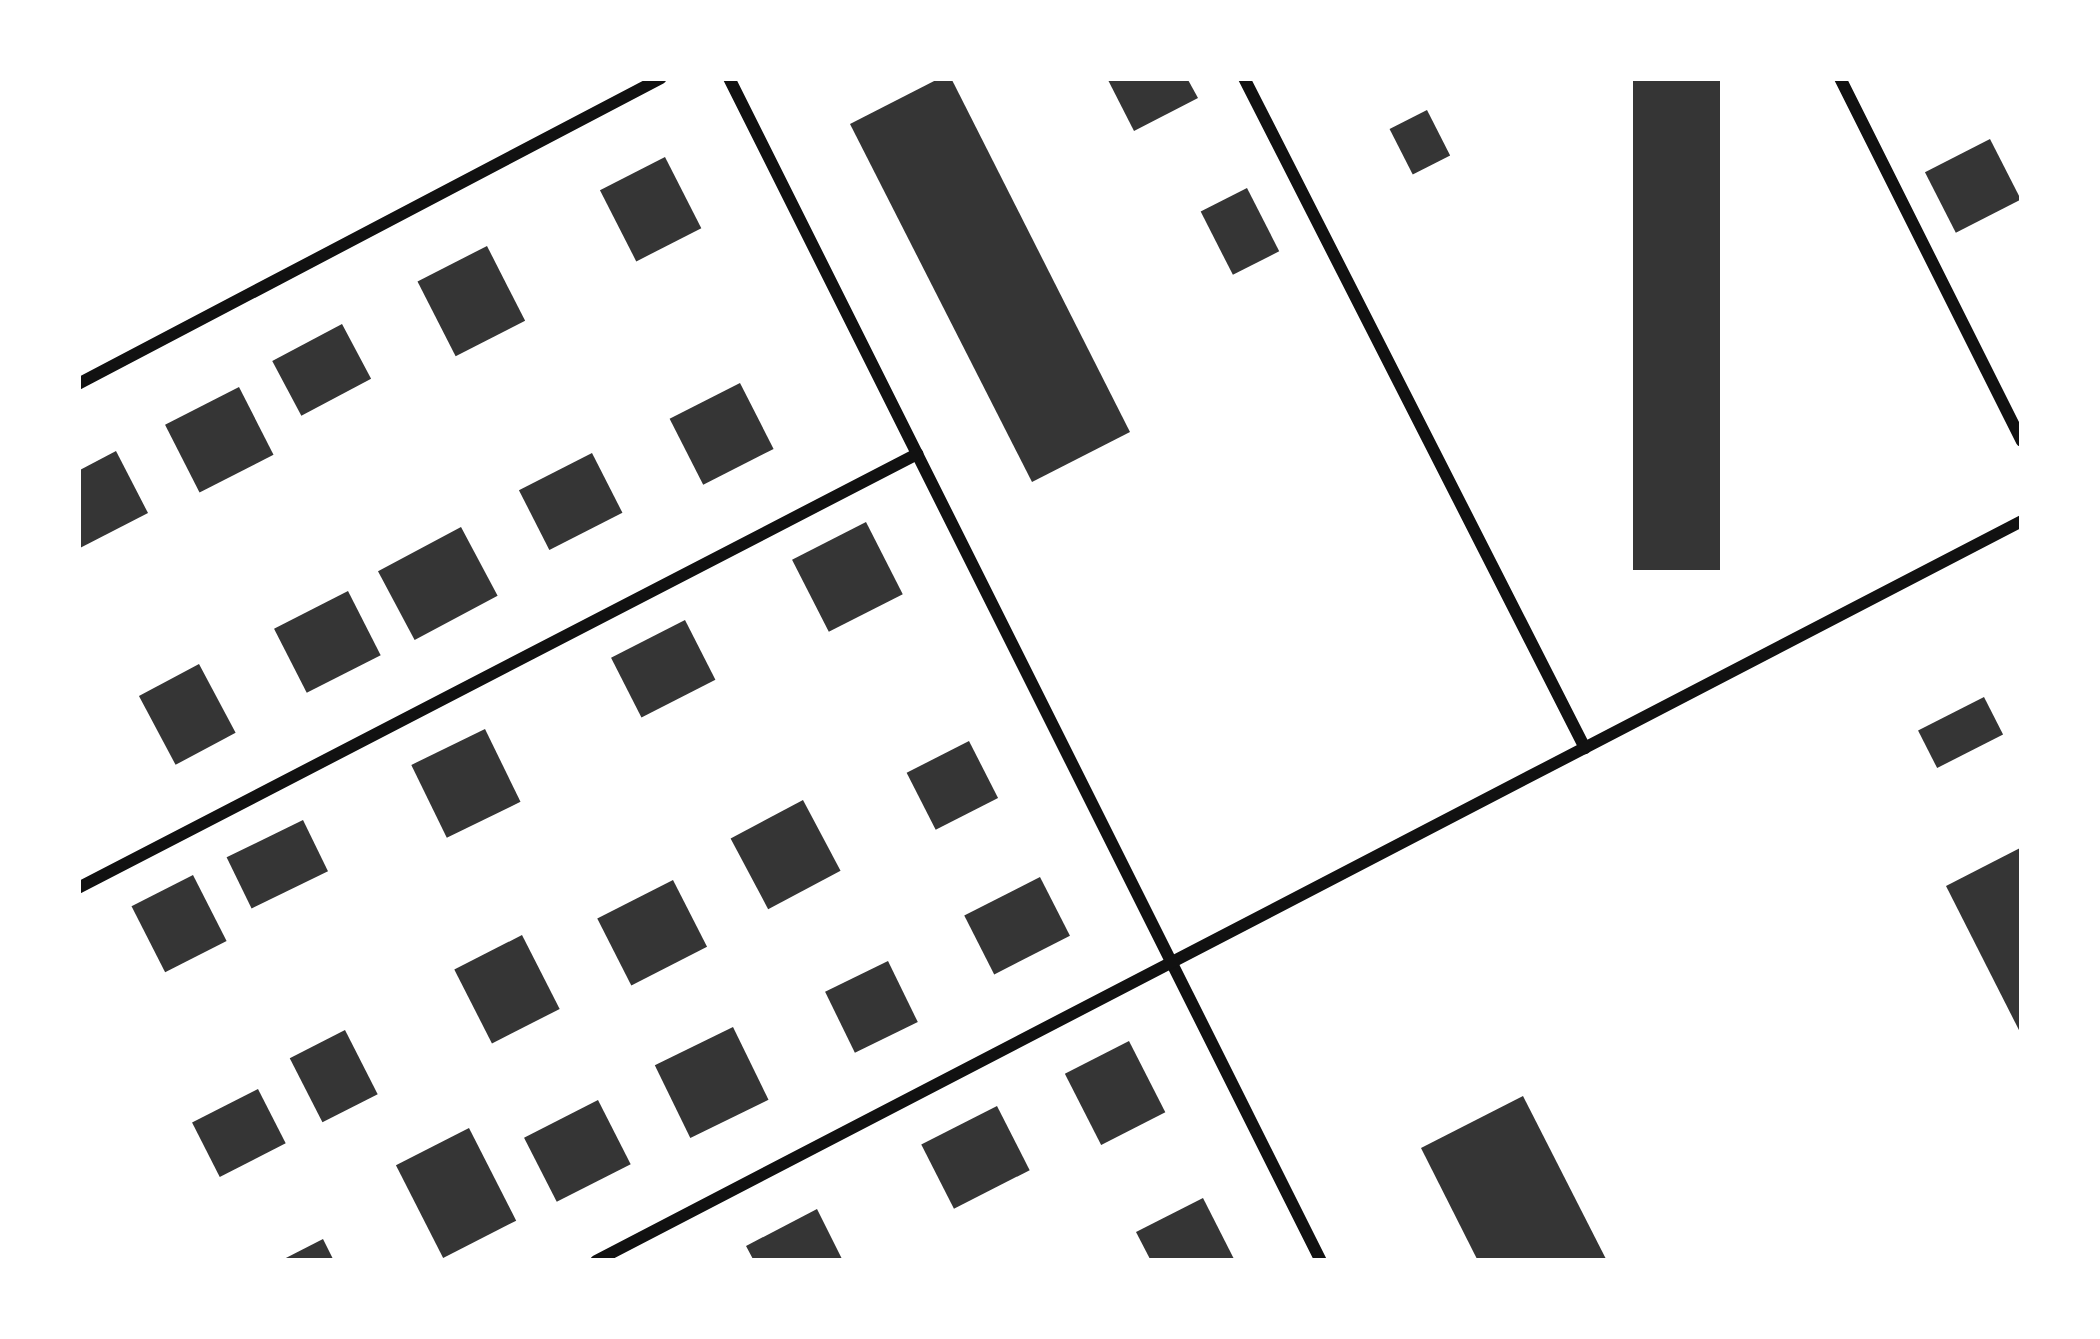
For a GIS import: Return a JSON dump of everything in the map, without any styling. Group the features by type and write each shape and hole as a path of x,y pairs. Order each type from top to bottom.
{"street":[{"path":"78,384 662,78"},
{"path":"729,78 1321,1261"},
{"path":"1244,78 1585,748"},
{"path":"1840,78 2022,441"},
{"path":"78,888 917,454"},
{"path":"596,1261 2022,520"}],"building":[{"path":"940,78 951,78 1130,432 1032,482 850,124"},
{"path":"1107,78 1187,78 1198,98 1134,131"},
{"path":"1633,78 1720,78 1720,570 1633,570"},
{"path":"1427,110 1450,155 1413,175 1390,129"},
{"path":"1990,139 2021,200 1956,233 1925,172"},
{"path":"665,157 701,228 636,261 600,190"},
{"path":"1247,188 1279,251 1233,275 1201,212"},
{"path":"487,246 525,321 456,356 418,281"},
{"path":"342,324 371,379 301,416 272,361"},
{"path":"740,383 774,449 703,485 670,419"},
{"path":"239,387 274,455 200,492 165,425"},
{"path":"116,451 148,513 78,549 78,471"},
{"path":"592,453 622,513 549,550 519,490"},
{"path":"866,522 903,594 829,632 792,560"},
{"path":"461,527 498,596 415,640 378,571"},
{"path":"348,591 381,655 307,693 274,629"},
{"path":"685,620 715,680 641,717 611,658"},
{"path":"199,664 236,733 176,765 139,696"},
{"path":"1984,697 2003,734 1937,768 1918,731"},
{"path":"485,729 521,802 447,838 411,765"},
{"path":"969,741 998,798 936,830 907,773"},
{"path":"803,800 841,871 768,909 731,838"},
{"path":"303,820 328,871 252,908 227,857"},
{"path":"2022,847 2022,1036 1946,886"},
{"path":"193,875 227,941 165,972 132,906"},
{"path":"1040,877 1070,936 994,974 964,916"},
{"path":"673,880 707,947 631,985 597,919"},
{"path":"522,935 560,1009 492,1043 454,970"},
{"path":"888,961 918,1022 855,1053 825,992"},
{"path":"733,1027 769,1100 690,1138 655,1065"},
{"path":"345,1030 378,1094 322,1122 290,1058"},
{"path":"1129,1041 1165,1112 1101,1145 1065,1074"},
{"path":"258,1089 286,1143 220,1177 192,1123"},
{"path":"1523,1096 1607,1261 1478,1261 1421,1148"},
{"path":"598,1100 631,1164 557,1202 524,1138"},
{"path":"997,1106 1030,1170 954,1209 921,1145"},
{"path":"469,1128 516,1221 443,1258 396,1165"},
{"path":"1203,1198 1235,1261 1151,1261 1136,1232"},
{"path":"817,1209 843,1261 754,1261 746,1246"},
{"path":"323,1239 334,1261 280,1261"}]}
